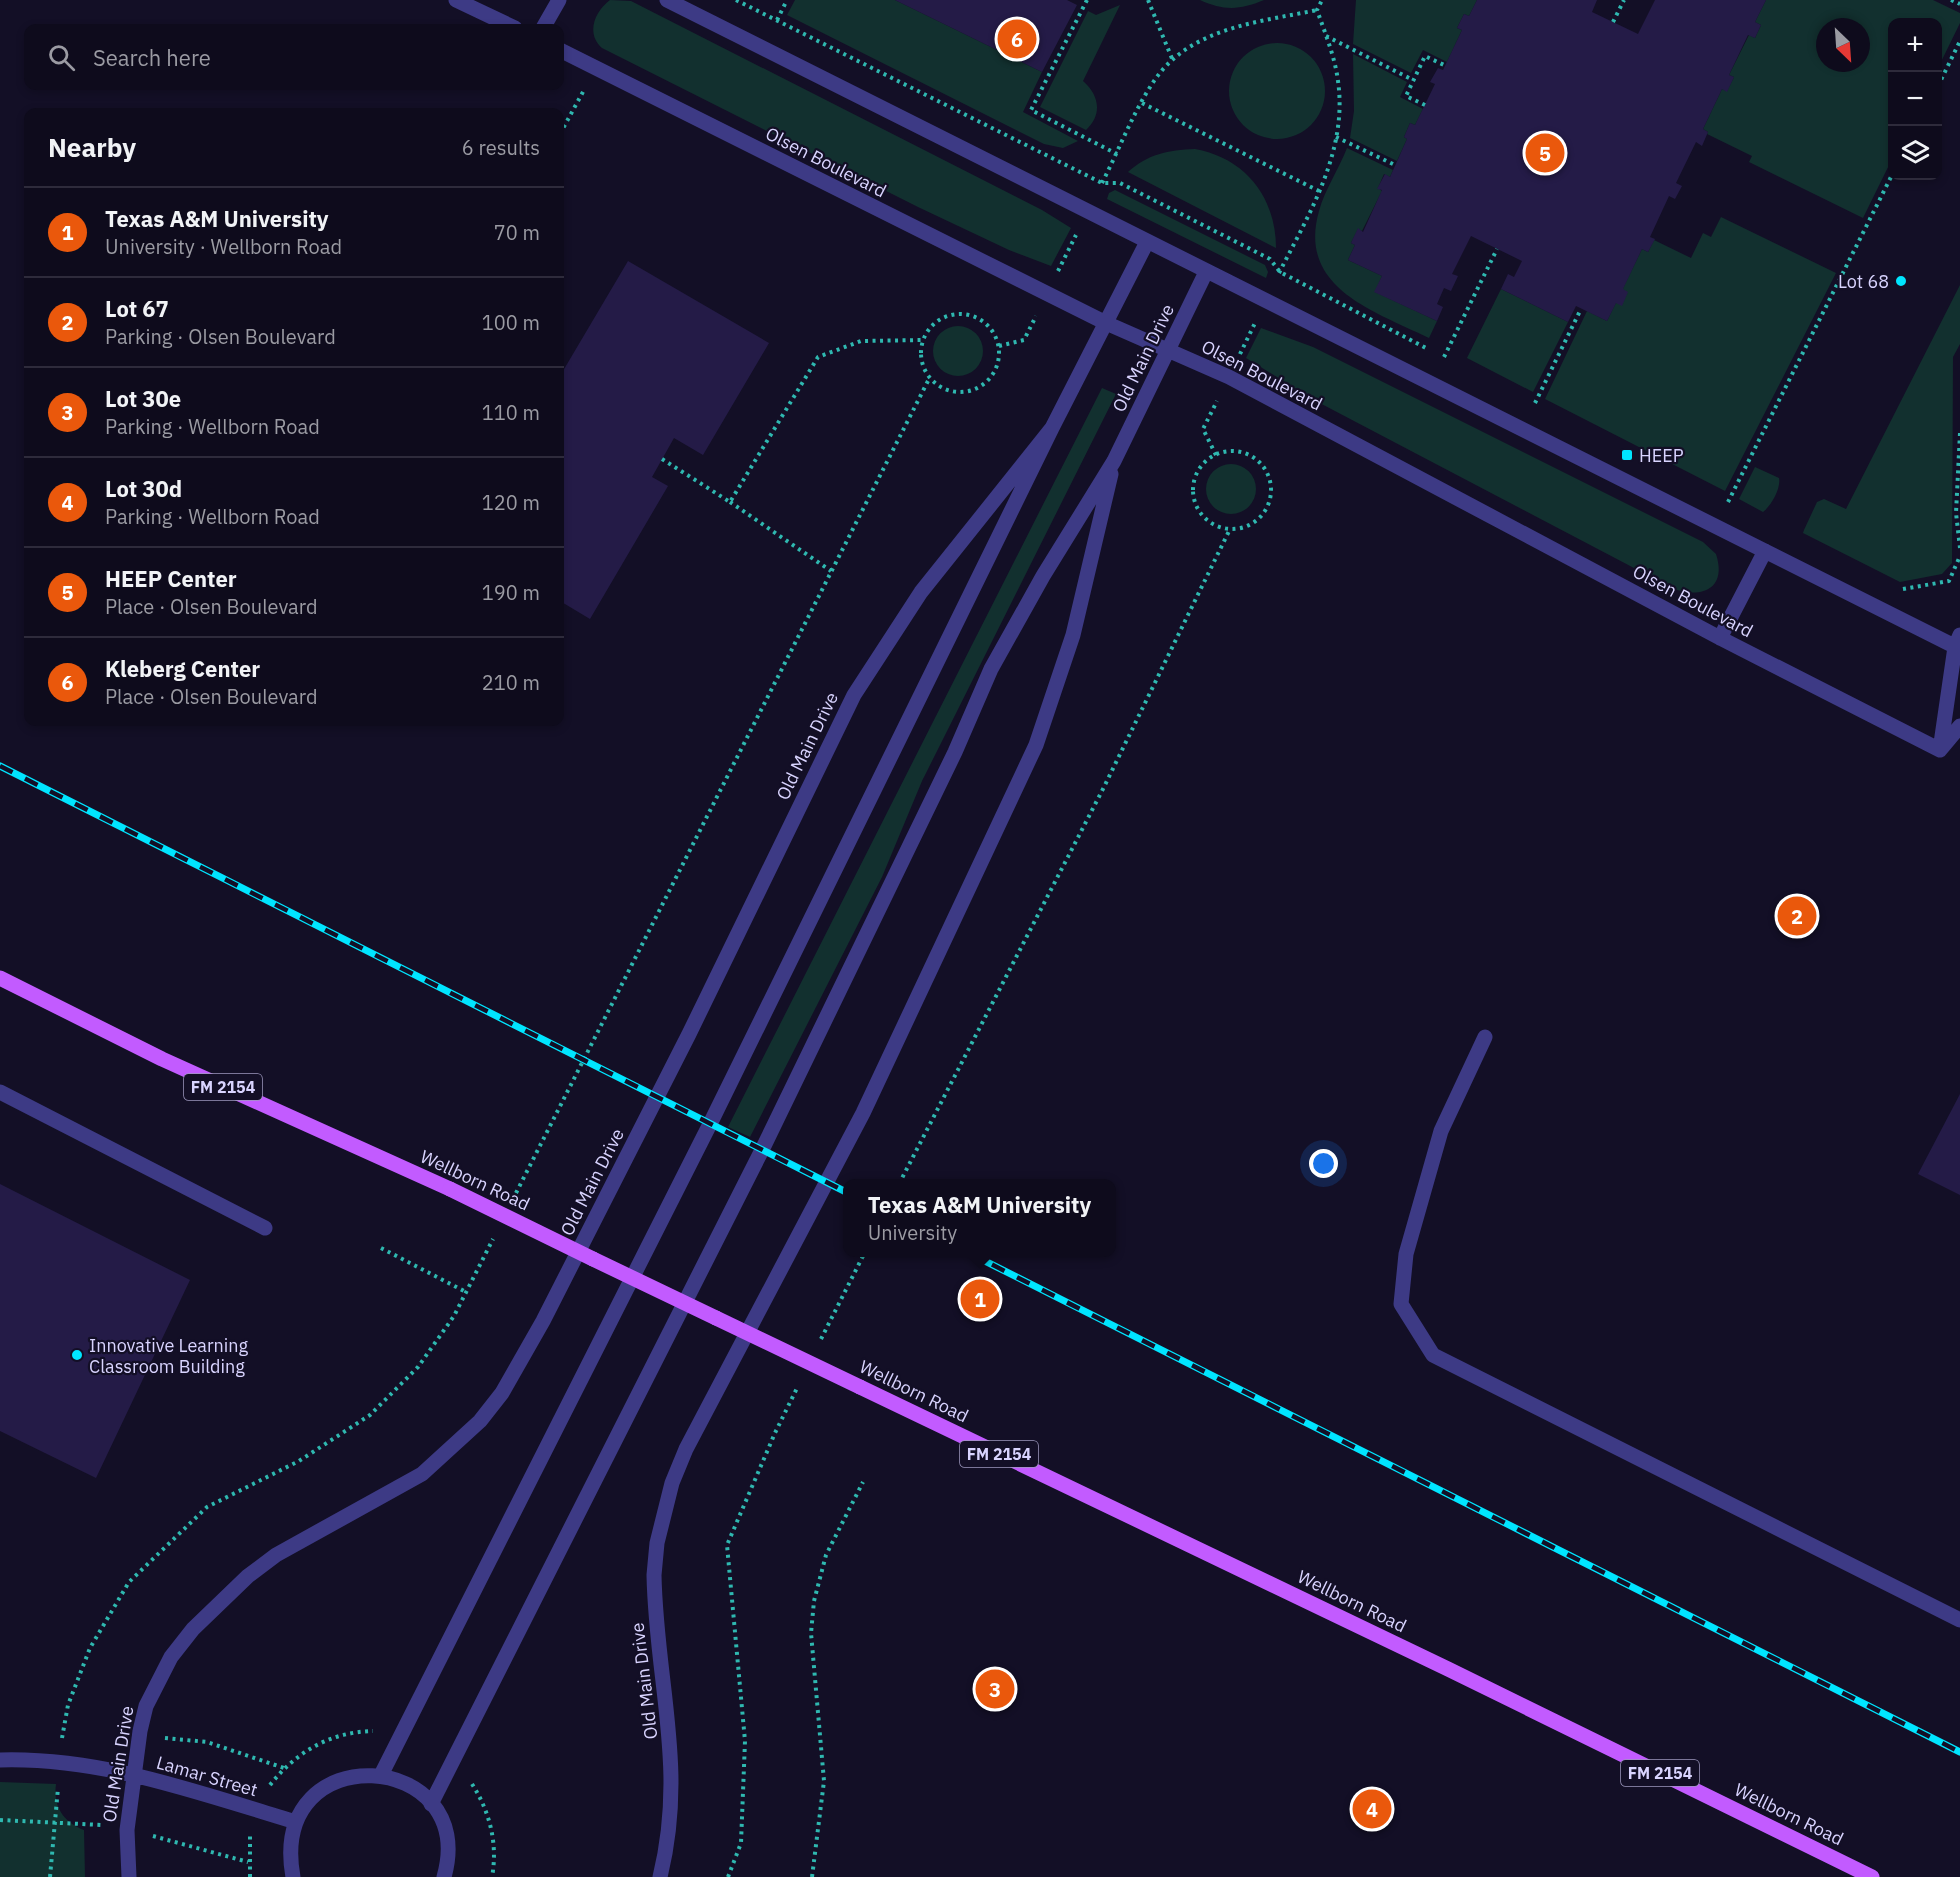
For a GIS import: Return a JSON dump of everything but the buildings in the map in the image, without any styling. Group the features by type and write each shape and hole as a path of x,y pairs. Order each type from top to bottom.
{"main road":[{"name":"Wellborn Road","path":"0,978 162,1059 450,1189 1399,1645 1872,1877"}],"street":[{"path":"456,0 507,24"},
{"path":"545,24 559,0"},
{"path":"668,0 1206,272 1765,551 1958,644 1940,750"},
{"name":"Olsen Boulevard","path":"564,52 1106,323 1228,377 1720,638 1940,750"},
{"name":"Old Main Drive","path":"381,1775 715,1113 1052,428 1147,242"},
{"name":"Old Main Drive","path":"431,1804 762,1150 955,752 992,669 1043,576 1114,461 1206,272"},
{"name":"Old Main Drive","path":"129,1877 127,1830 132,1774 146,1706 158,1681 193,1629 225,1596 276,1556 422,1474 480,1421 502,1393 538,1331 689,1034 854,695 921,592 1052,428"},
{"name":"Old Main Drive","path":"660,1877 668,1840 673,1783 654,1575 657,1543 672,1483 700,1422 863,1113 1036,745 1073,635 1114,461"},
{"path":"1720,638 1765,551"},
{"path":"1940,750 1960,726"},
{"path":"1485,1037 1441,1131 1406,1254 1401,1304 1433,1355 1960,1620"},
{"path":"0,1092 265,1228"},
{"name":"Lamar Street","path":"0,1760 60,1761 132,1774 296,1822"},
{"path":"293,1877 290,1840 296,1822 306,1805 319,1792 335,1782 353,1776 381,1775 408,1784 431,1804 444,1827 448,1845 444,1877"}],"path":[{"path":"736,0 1102,183 1120,183 1270,259 1280,272 1454,362"},
{"path":"777,20 788,0"},
{"path":"1087,0 1031,110 1117,154"},
{"path":"1148,0 1173,60"},
{"path":"1216,455 1203,429 1319,191 1331,160 1336,137 1339,84 1317,10 1322,0"},
{"path":"1613,22 1624,0"},
{"path":"1951,0 1960,4"},
{"path":"999,346 1024,340 1155,79 1173,60 1215,33 1317,10"},
{"path":"1326,36 1413,80"},
{"path":"1942,78 1960,41"},
{"path":"1425,105 1406,96 1413,80 1425,56 1444,65"},
{"path":"564,127 584,90"},
{"path":"1142,103 1319,191"},
{"path":"1336,137 1395,165"},
{"path":"1728,503 1890,180"},
{"path":"1444,357 1497,249"},
{"path":"1535,404 1581,309"},
{"path":"964,314 976,317 987,324 995,334 999,346 995,371 977,388 951,391 939,386 923,366 923,340 929,329 939,320 951,315 964,314"},
{"path":"730,502 818,357 861,341 923,340"},
{"path":"513,1199 930,377"},
{"path":"1525,398 1545,409"},
{"path":"1960,433 1956,513 1960,548"},
{"path":"1229,451 1241,452 1253,457 1263,466 1270,483 1270,502 1263,513 1254,522 1230,529 1206,519 1198,510 1193,497 1193,484 1197,472 1205,462 1229,451"},
{"path":"662,459 831,571"},
{"path":"1717,498 1736,508"},
{"path":"902,1179 1104,787 1230,529"},
{"path":"1899,590 1949,580 1960,556"},
{"path":"62,1738 68,1706 90,1648 129,1582 207,1507 299,1461 370,1415 418,1367 454,1316 497,1230"},
{"path":"381,1248 466,1292"},
{"path":"728,1877 741,1843 744,1741 728,1545 775,1433"},
{"path":"812,1877 824,1781 811,1633 814,1601 826,1555 862,1482"},
{"path":"268,1788 284,1768 301,1753 344,1734 375,1731"},
{"path":"162,1738 207,1742 284,1768"},
{"path":"470,1780 489,1817 494,1840 492,1877"},
{"path":"50,1877 58,1785"},
{"path":"0,1820 93,1822"},
{"path":"146,1834 248,1862"},
{"path":"250,1835 248,1862 250,1877"}],"green space":[{"path":"610,0 631,1 1042,210 1071,228 1051,266 1009,250 918,207 602,48 594,36 594,23 604,5"},
{"path":"795,0 895,0 1042,72 1023,112 1078,141 1063,148 1044,144 787,15"},
{"path":"1200,0 1264,0 1232,8"},
{"path":"1356,0 1477,0 1469,16 1464,14 1457,28 1462,30 1447,62 1423,50 1411,73 1353,44"},
{"path":"1766,0 1933,0 1960,13 1960,23 1942,60 1942,18 1888,18 1888,167 1863,218 1749,162 1752,156 1707,134 1708,132 1703,129 1722,89 1727,91 1734,77 1729,75 1749,35 1755,38 1761,25 1755,22"},
{"path":"1120,5 1083,81 1093,92 1097,105 1095,118 1091,124 1086,130 1040,107 1088,11 1096,15"},
{"path":"1277,43 1295,47 1311,57 1321,73 1325,91 1321,109 1311,125 1295,135 1277,139 1259,135 1243,125 1233,109 1229,91 1233,73 1243,57 1259,47"},
{"path":"1353,54 1407,82 1400,97 1423,109 1415,125 1410,123 1404,137 1407,139 1397,161 1350,138 1354,111"},
{"path":"1347,148 1393,170 1390,177 1384,174 1378,188 1382,191 1362,231 1358,229 1351,243 1355,245 1348,260 1382,276 1375,292 1437,321 1429,338 1386,318 1345,293 1330,278 1319,260 1315,237 1319,211"},
{"path":"1195,149 1229,161 1254,183 1264,197 1270,212 1275,229 1276,248 1128,172 1143,161 1159,154"},
{"path":"1115,190 1265,265 1268,272 1266,278 1107,199 1109,193"},
{"path":"1721,217 1836,273 1725,491 1545,399 1587,311 1607,321 1642,249 1648,252 1654,240 1691,258 1703,233 1711,237"},
{"path":"1960,285 1960,344 1953,357 1952,563 1942,574 1900,582 1803,533 1817,502 1824,499 1846,509"},
{"path":"1501,289 1568,322 1533,392 1467,358"},
{"path":"953,326 963,326 976,333 983,346 983,356 976,369 963,376 953,376 944,372 937,365 933,356 933,346 937,337 944,330"},
{"path":"1261,328 1313,347 1703,542 1716,554 1719,566 1715,583 1710,588 1694,593 1674,589 1314,400 1246,358"},
{"path":"1102,388 1116,394 922,781 882,877 750,1137 728,1127"},
{"path":"1226,464 1236,464 1249,471 1256,484 1256,494 1249,507 1236,514 1226,514 1217,510 1210,503 1206,494 1206,484 1210,475 1217,468"},
{"path":"1755,467 1779,478 1779,487 1775,496 1763,512 1739,499"},
{"path":"0,1782 56,1784 56,1799 61,1812 70,1823 84,1830 85,1877 0,1877"}],"railway":[{"path":"0,766 843,1190"},
{"path":"977,1257 1960,1752"}],"place":[{"name":"Kleberg Center","path":"1017,39"},
{"name":"HEEP Center","path":"1545,153"},
{"name":"Lot 68","path":"1901,281"},
{"name":"HEEP","path":"1627,455"},
{"name":"Lot 67","path":"1797,916"},
{"name":"Texas A&M University","path":"980,1299"},
{"name":"Innovative Learning Classroom Building","path":"77,1355"},
{"name":"Lot 30e","path":"995,1689"},
{"name":"Lot 30d","path":"1372,1809"}]}
